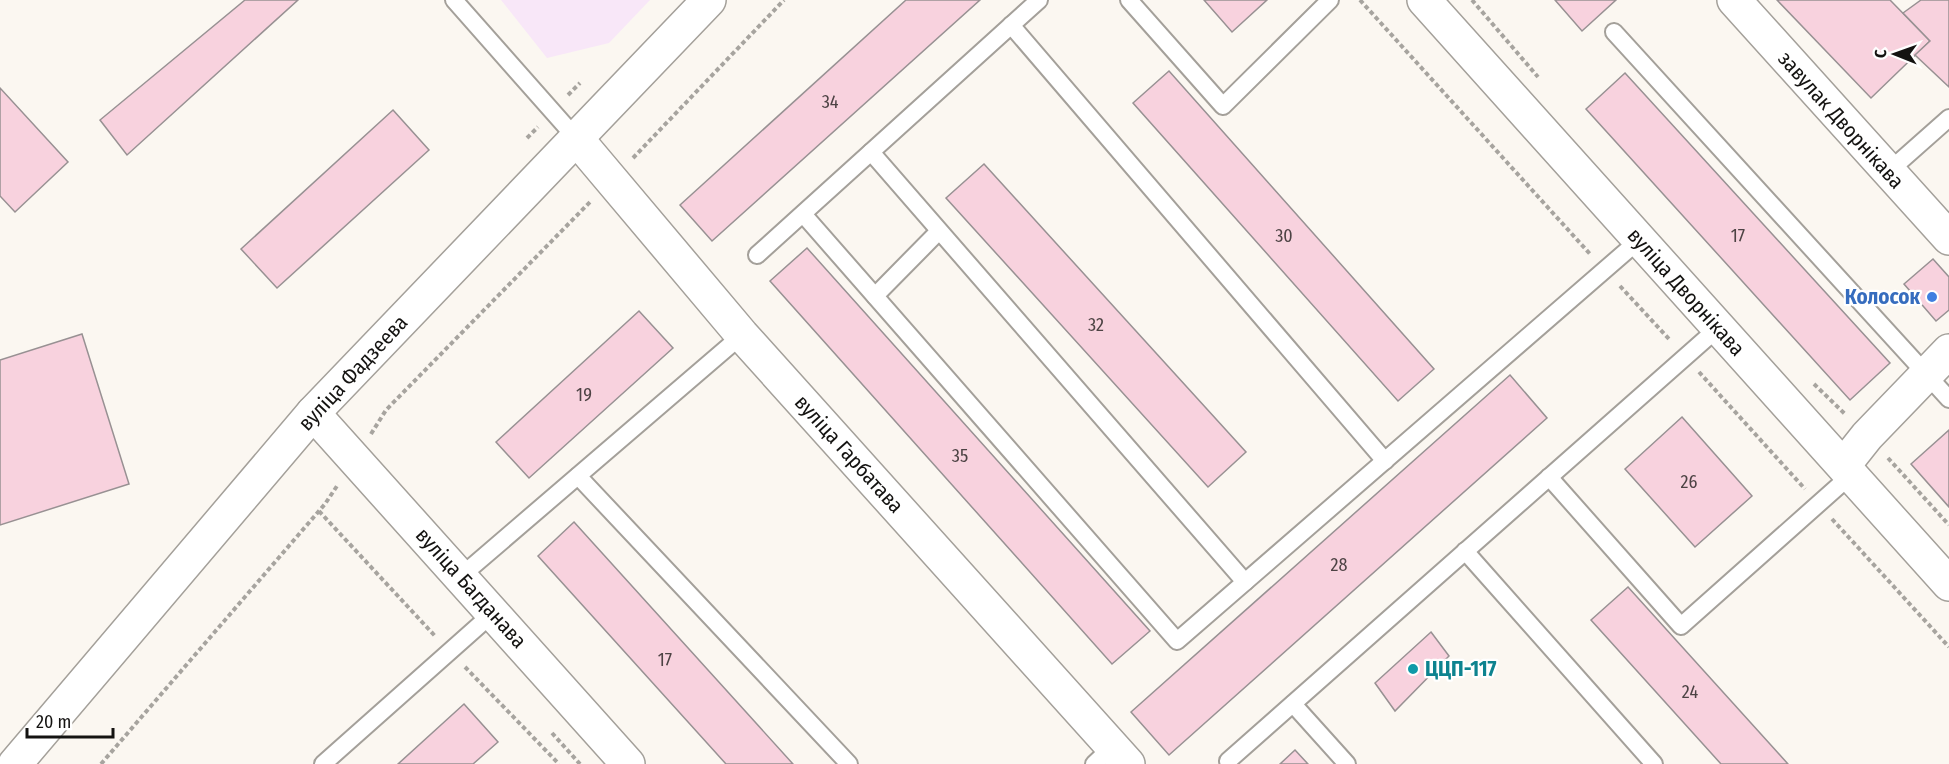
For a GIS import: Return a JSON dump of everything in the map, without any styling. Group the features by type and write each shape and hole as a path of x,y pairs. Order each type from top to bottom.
{"street":[{"name":"вуліца Фадзеева","path":"15,764 313,413 709,0"},
{"name":"вуліца Дворнікава","path":"1424,0 1638,241 1848,469 1949,584"},
{"name":"завулак Дворнікава","path":"1734,0 1949,238"},
{"name":"вуліца Гарбатава","path":"576,138 742,335 1111,758"},
{"path":"1848,469 1867,436 1925,373 1949,351"},
{"name":"вуліца Багданава","path":"313,413 628,764"}],"lane":[{"path":"454,0 576,138"},
{"path":"757,255 1039,0"},
{"path":"1129,0 1223,106 1330,0"},
{"path":"1011,25 1385,461"},
{"path":"1614,32 1949,399"},
{"path":"1888,172 1949,118"},
{"path":"871,152 1245,582"},
{"path":"803,214 1178,640 1638,241"},
{"path":"875,296 939,231"},
{"path":"1228,761 1718,328"},
{"path":"460,577 742,335"},
{"path":"1549,477 1681,626 1818,503 1848,469"},
{"path":"578,476 849,764"},
{"path":"1465,552 1654,764"},
{"path":"323,764 493,613"},
{"path":"1293,704 1347,764"}],"path":[{"path":"368,437 386,410 784,0"},
{"path":"1360,0 1949,647"},
{"path":"1472,0 1542,81"},
{"path":"1811,381 1867,436 1949,525"},
{"path":"102,764 325,504 342,478"},
{"path":"552,733 580,764"}],"shaded area":[{"path":"501,0 650,0 609,43 547,58"}],"building":[{"path":"245,0 298,0 127,155 100,120"},
{"path":"906,0 980,0 712,241 680,205"},
{"path":"1204,0 1267,0 1232,32"},
{"path":"1555,0 1616,0 1582,31"},
{"path":"1777,0 1890,0 1930,41 1871,98"},
{"path":"1921,0 1949,0 1949,87 1915,55 1930,41 1903,13"},
{"path":"1169,71 1434,369 1398,401 1133,103"},
{"path":"1625,73 1890,363 1850,400 1586,109"},
{"path":"0,88 68,162 15,212 0,196"},
{"path":"393,110 429,150 277,288 241,249"},
{"path":"984,164 1246,452 1208,487 946,198"},
{"path":"807,248 1150,631 1112,664 770,281"},
{"name":"Колосок","path":"1933,259 1949,277 1949,310 1936,321 1904,284"},
{"path":"639,311 673,348 529,478 496,442"},
{"path":"82,334 129,484 0,525 0,360"},
{"path":"1510,375 1547,418 1169,755 1131,712"},
{"path":"1682,417 1752,496 1695,547 1625,469"},
{"path":"1949,430 1949,507 1911,464"},
{"path":"574,522 793,764 726,764 538,556"},
{"path":"1628,587 1788,764 1721,764 1591,620"},
{"name":"ЦЦП-117","path":"1431,632 1449,656 1395,711 1375,683"},
{"path":"464,704 498,742 473,764 398,764"},
{"path":"1295,750 1308,764 1280,764"}],"place":[{"name":"Колосок","path":"1932,297"},
{"name":"ЦЦП-117","path":"1413,669"}]}
